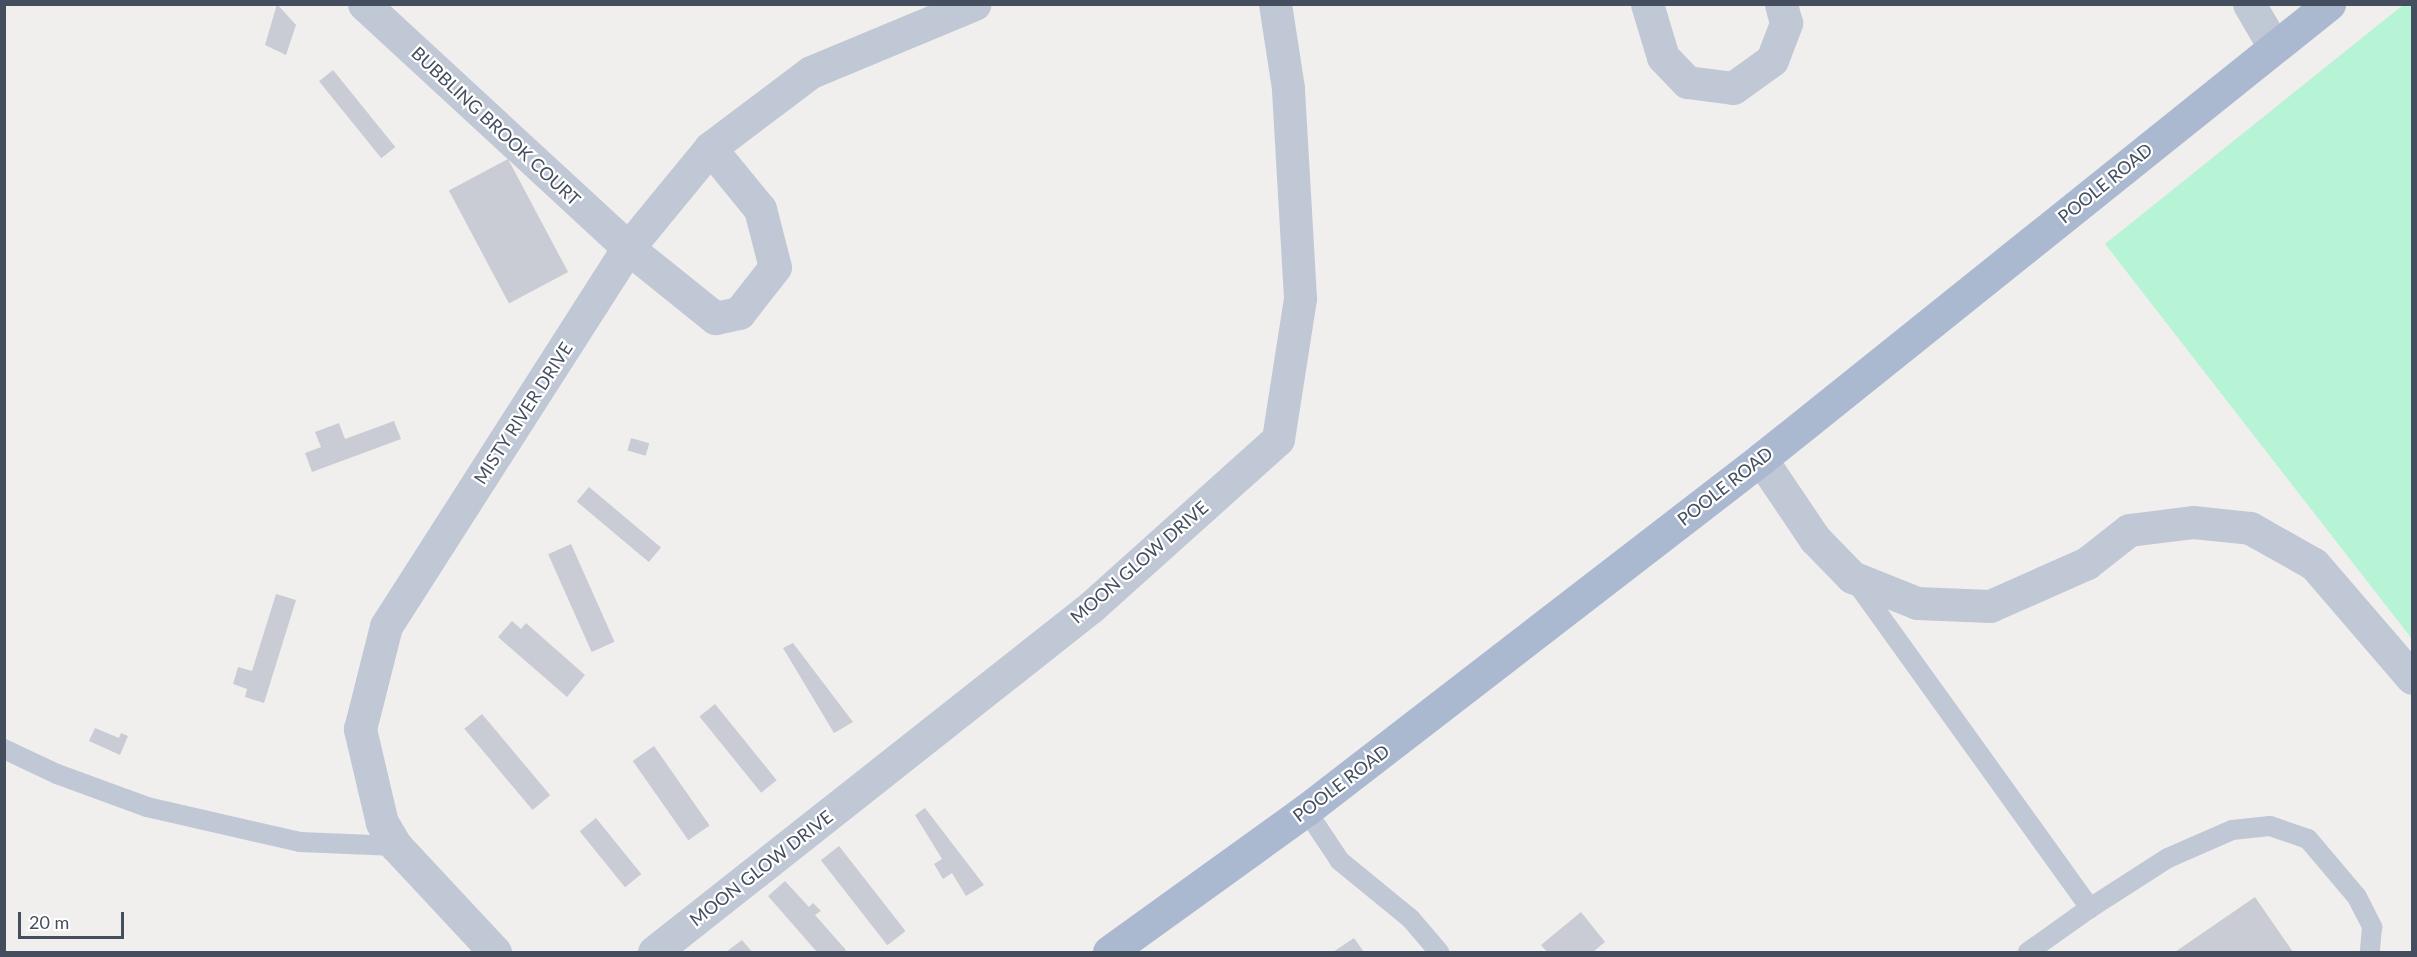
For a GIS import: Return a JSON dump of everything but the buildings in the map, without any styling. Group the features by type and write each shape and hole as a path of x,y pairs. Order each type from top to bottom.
{"main road":[{"name":"POOLE ROAD","path":"1109,952 1306,810 1761,459 2329,4"}],"street":[{"name":"BUBBLING BROOK COURT","path":"364,4 628,248 715,318 740,313 775,267 760,209 710,148"},
{"name":"MISTY RIVER DRIVE","path":"495,952 396,846 382,823 360,729 386,626 628,248 710,148 811,72 974,4"},
{"name":"MOON GLOW DRIVE","path":"654,952 1092,607 1278,439 1300,298 1288,88 1275,4"},
{"path":"1647,4 1663,57 1687,82 1733,88 1772,60 1786,23 1781,4"},
{"path":"2248,4 2274,47"},
{"path":"1761,459 1815,539 1848,572 1917,603 1990,606 2086,563 2129,530 2193,522 2250,528 2314,564 2412,678"}],"lane":[{"path":"1848,572 2090,908"},
{"path":"4,749 57,774 147,807 300,842 396,846"},
{"path":"1306,810 1340,861 1410,918 1439,952"},
{"path":"2028,952 2090,908 2168,858 2232,830 2270,826 2308,839 2356,897 2372,927 2370,952"}],"green space":[{"path":"2403,5 2412,5 2412,639 2105,244"}]}
